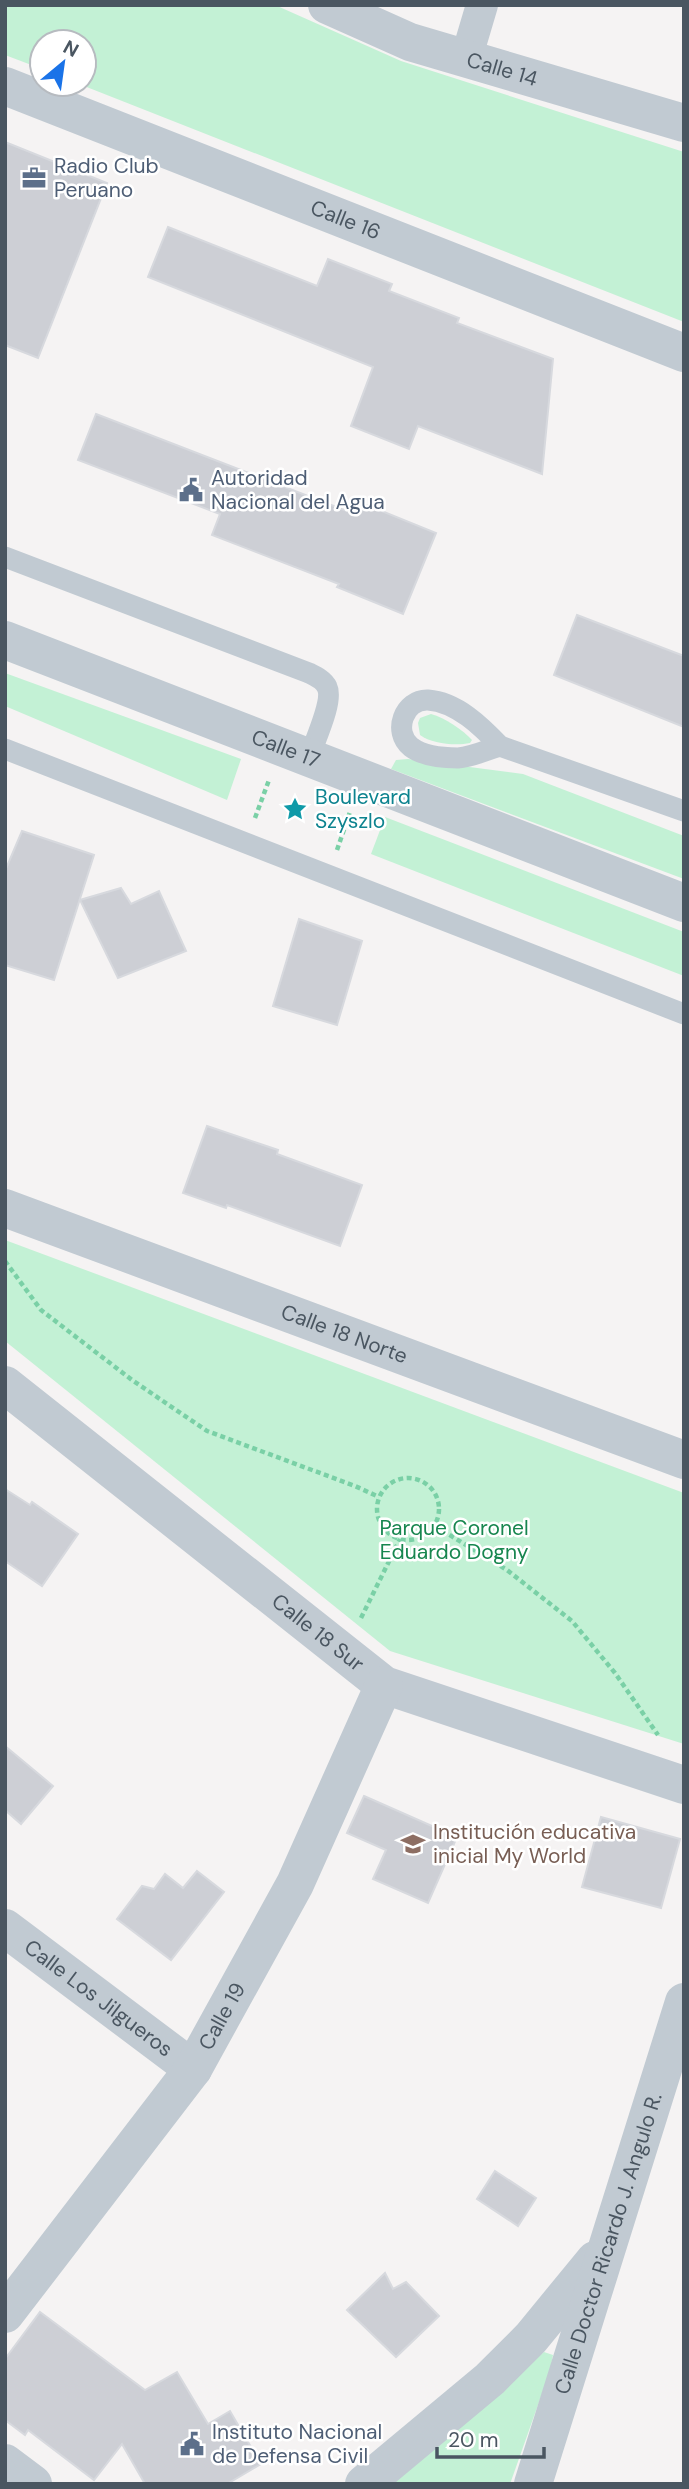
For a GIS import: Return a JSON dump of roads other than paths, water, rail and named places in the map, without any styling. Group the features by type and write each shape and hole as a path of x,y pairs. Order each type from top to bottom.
{"street":[{"name":"Calle 14","path":"327,5 410,42 684,123"},
{"path":"466,59 482,5"},
{"name":"Calle 16","path":"5,86 684,353"},
{"name":"Calle 17","path":"5,640 684,903"},
{"name":"Calle 18 Norte","path":"5,1208 684,1460"},
{"name":"Calle 18 Sur","path":"5,1385 384,1685 674,1782"},
{"name":"Calle 19","path":"5,2314 193,2069 295,1884 384,1685"},
{"name":"Calle Los Jilgueros","path":"5,1928 193,2069"},
{"name":"Calle Doctor Ricardo J. Angulo R.","path":"533,2484 684,2002"},
{"path":"364,2484 498,2371 531,2337 607,2245"},
{"path":"5,2463 33,2484"}],"lane":[{"path":"5,557 320,679 327,686 326,711 295,752"},
{"path":"500,746 684,811"},
{"path":"5,749 684,1014"}],"place":[{"name":"Radio Club Peruano","path":"34,178"},
{"name":"Autoridad Nacional del Agua","path":"191,490"},
{"name":"Boulevard Szyszlo","path":"295,809"},
{"name":"Institución educativa inicial My World","path":"413,1844"},
{"name":"Instituto Nacional de Defensa Civil","path":"192,2444"}],"park label":[{"name":"Parque Coronel Eduardo Dogny","path":"454,1540"}]}
